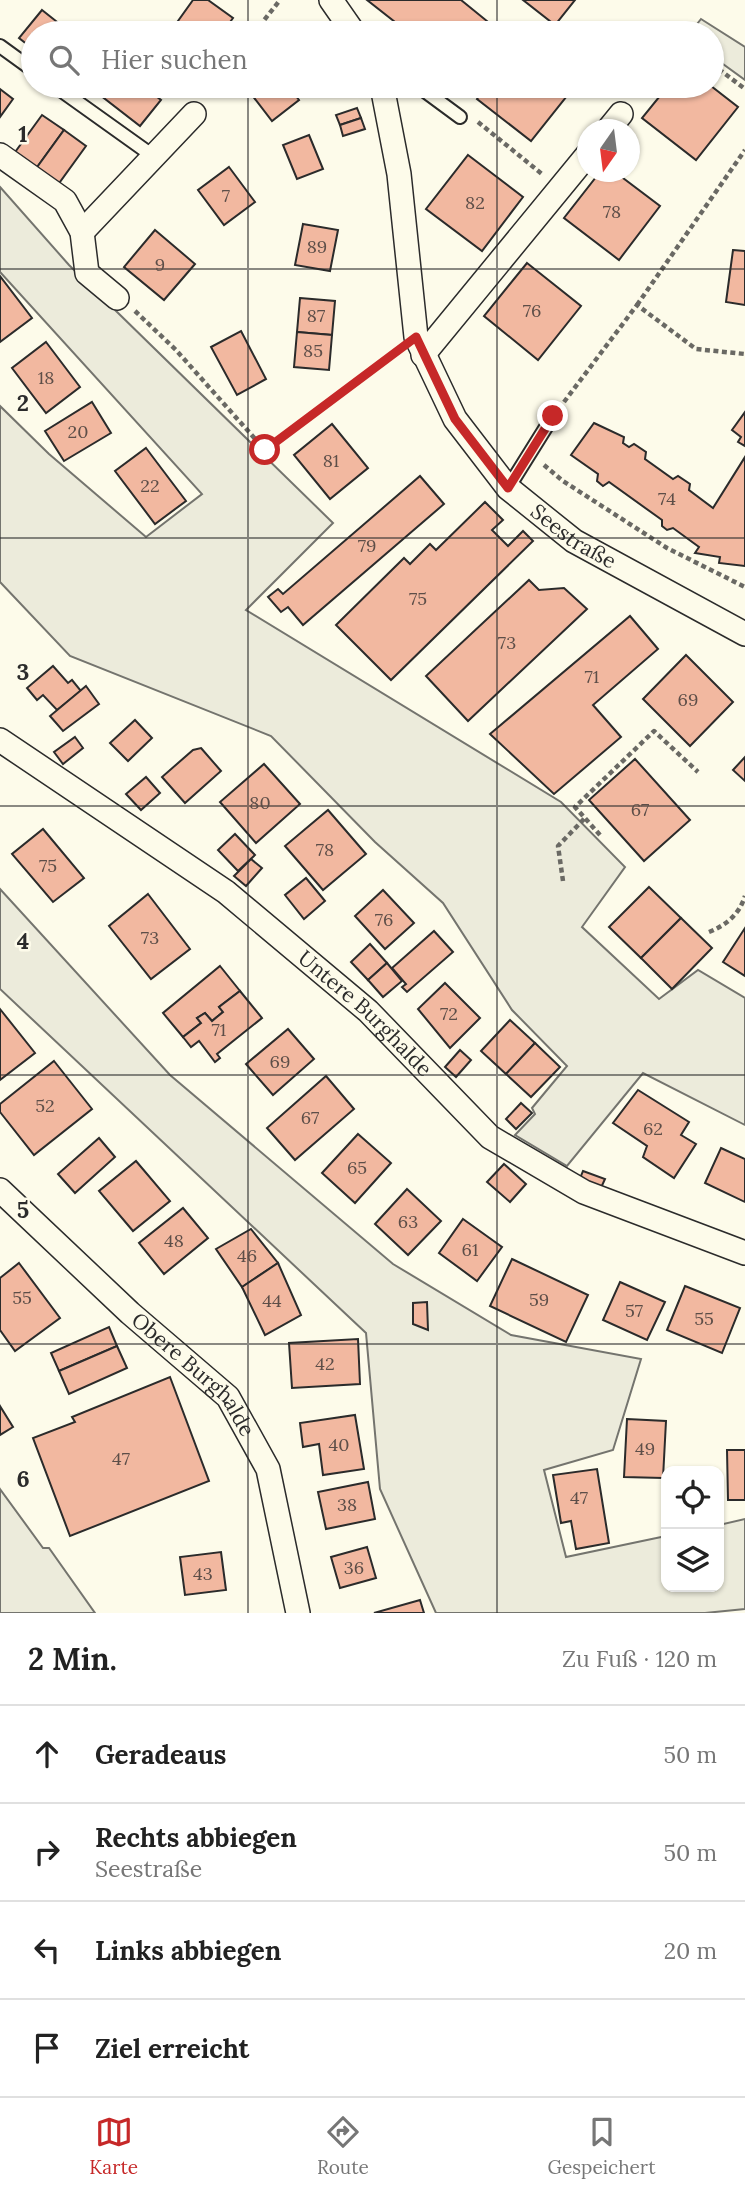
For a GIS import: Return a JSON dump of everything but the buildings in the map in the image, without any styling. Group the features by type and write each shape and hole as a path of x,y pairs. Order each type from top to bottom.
{"street":[{"path":"331,0 346,21"},
{"name":"Seestraße","path":"384,98 399,174 419,346 455,419 508,488 574,541 745,635"},
{"path":"82,232 194,114"},
{"path":"0,155 65,201 82,232 87,273 117,298"},
{"path":"419,346 577,166"},
{"name":"Untere Burghalde","path":"0,740 226,892 368,1011 489,1137 584,1192 745,1253"},
{"name":"Obere Burghalde","path":"0,1190 130,1313 228,1397 268,1469 298,1613"}],"lane":[{"path":"0,46 21,61"},
{"path":"72,98 153,156"},
{"path":"434,98 460,117"},
{"path":"508,488 553,416"}],"path":[{"path":"263,21 280,0"},
{"path":"724,73 745,89"},
{"path":"460,117 475,119 559,188"},
{"path":"553,416 637,305 745,150"},
{"path":"117,298 147,320 265,450 419,346"},
{"path":"637,305 696,349 745,354"},
{"path":"530,453 563,481 667,548 745,587"},
{"path":"600,835 575,807 654,732 698,772"},
{"path":"563,881 558,846 585,818"},
{"path":"709,932 727,924 742,906 745,896"}],"shaded area":[{"path":"724,34 745,47 745,80 724,65"},
{"path":"0,187 69,265 333,523 246,610 561,802 625,867 582,927 659,999 698,970 745,998 745,1125 643,1073 567,1166 515,1135 535,1114 532,1108 567,1066 512,1010 443,903 375,842 271,736 70,656 0,582 0,406 49,454 146,537 202,494 0,272"},
{"path":"0,889 170,1075 393,1264 511,1335 641,1359 613,1450 544,1470 566,1557 661,1537 661,1592 724,1592 724,1524 745,1519 745,1609 705,1613 436,1613 380,1489 366,1333 0,989"},
{"path":"0,1489 43,1548 49,1548 95,1613 0,1613"}],"route":[{"path":"265,450 416,337 455,419 508,488 553,416"}]}
